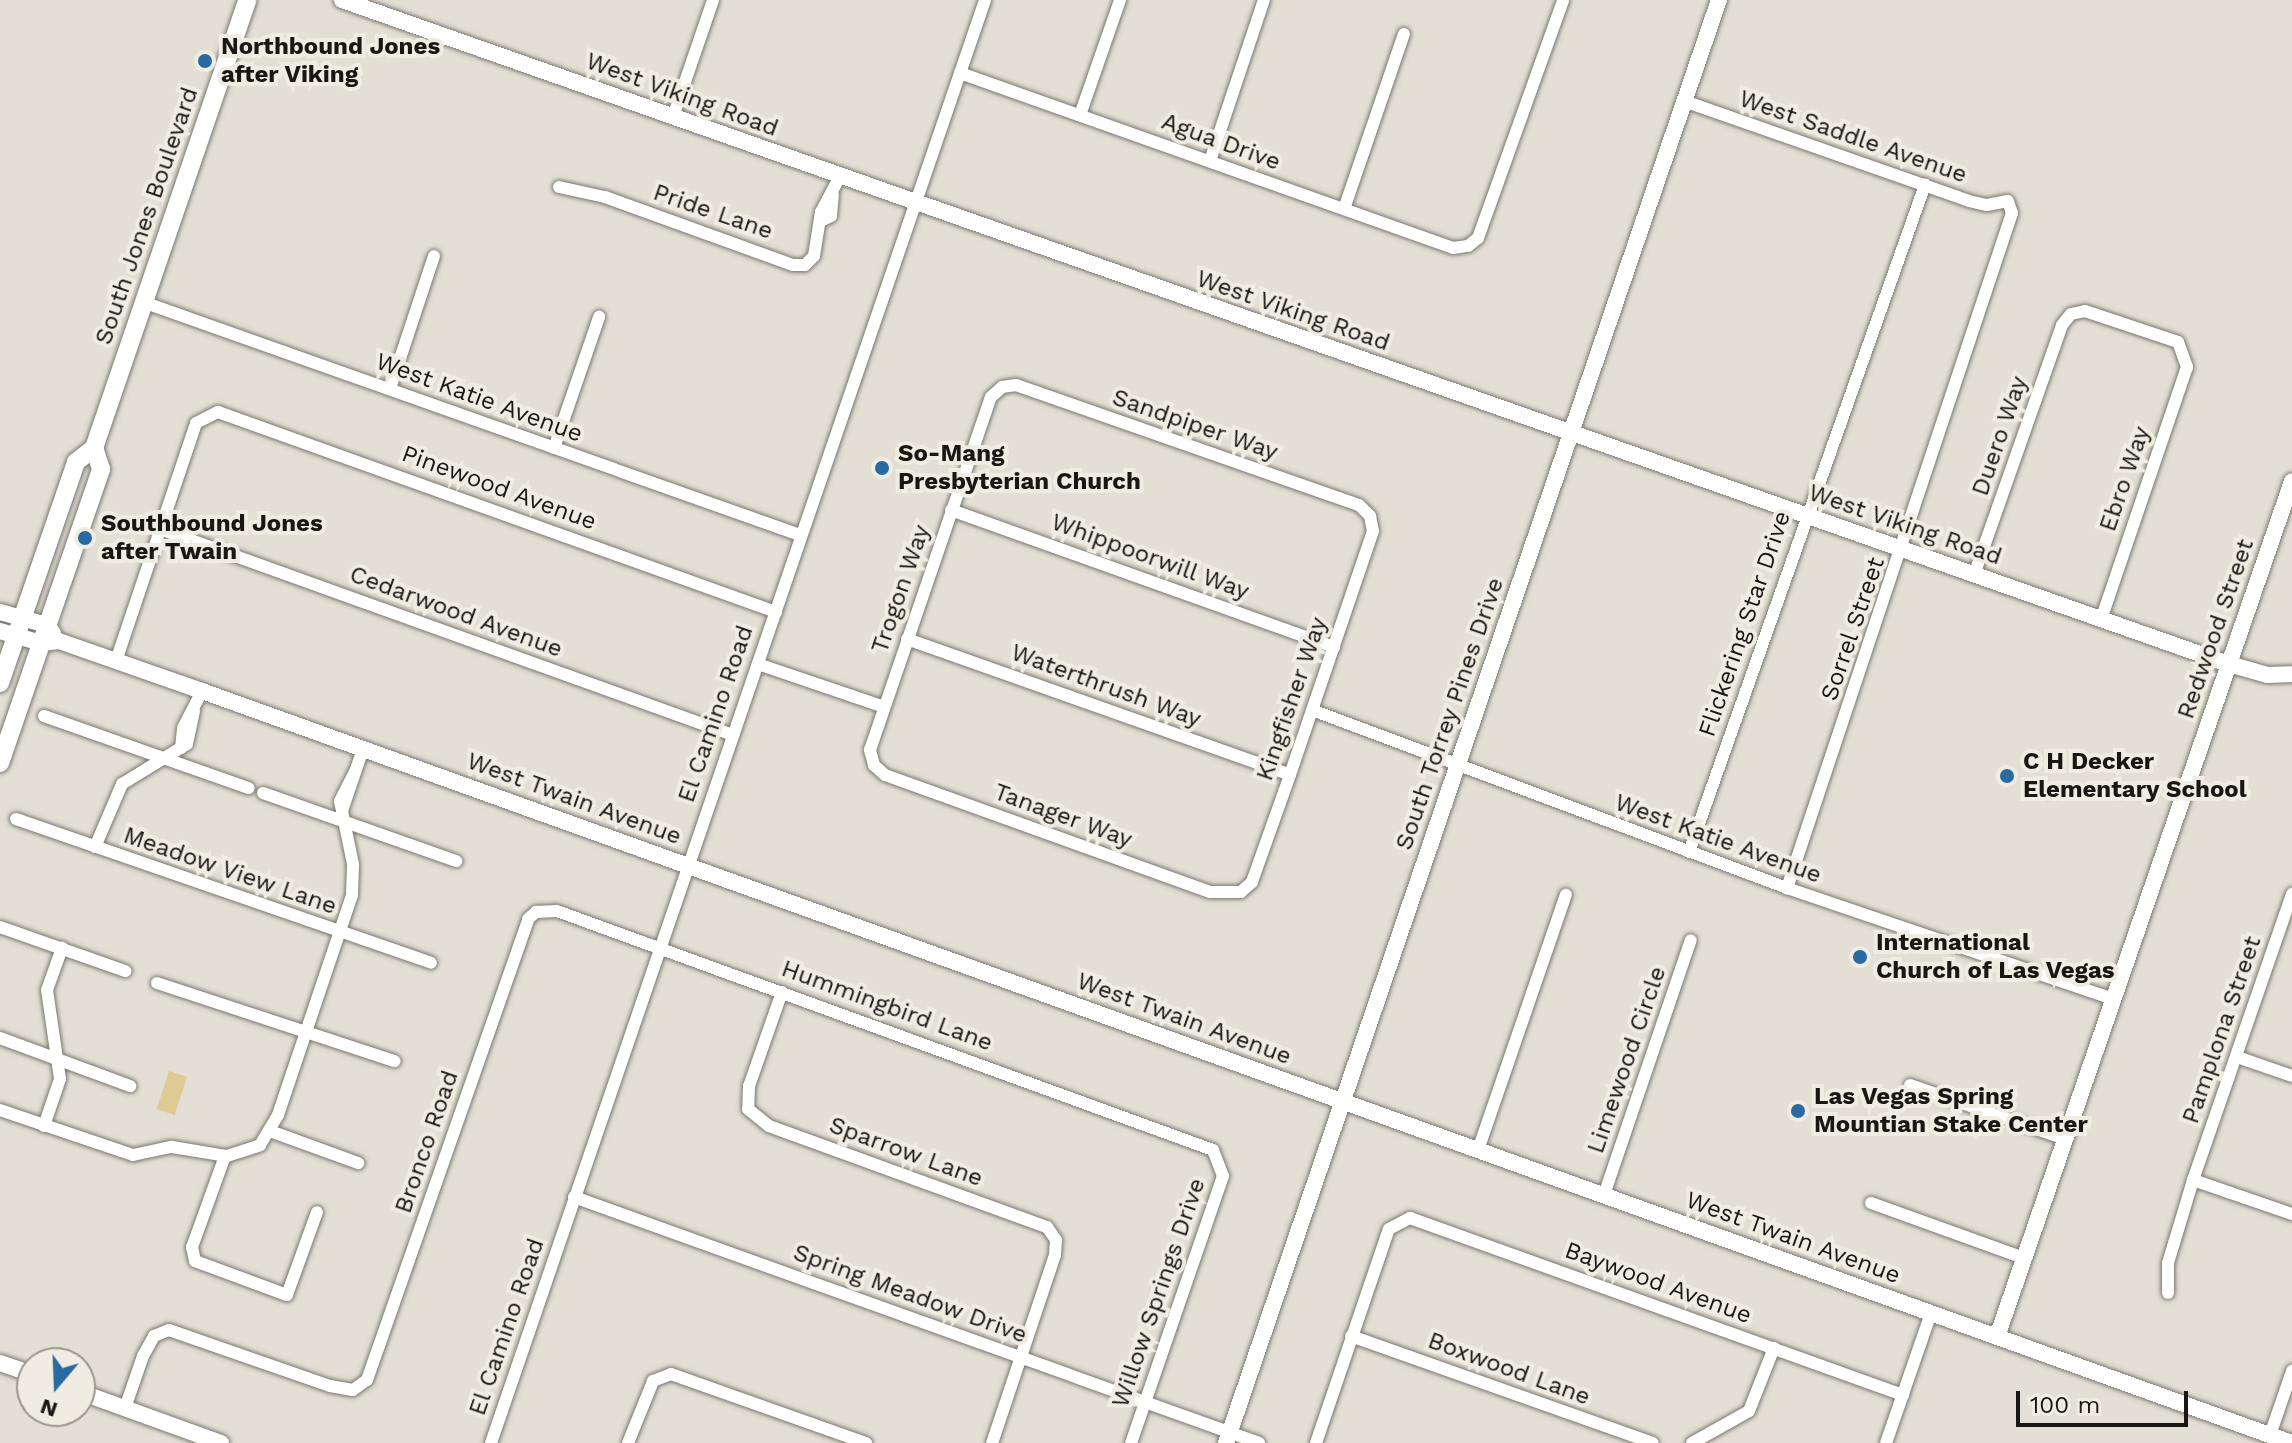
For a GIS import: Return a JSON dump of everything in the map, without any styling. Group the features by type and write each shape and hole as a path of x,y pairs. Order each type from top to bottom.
{"main road":[{"name":"South Jones Boulevard","path":"0,683 8,634 22,618 76,462 94,448 247,0"},
{"name":"South Jones Boulevard","path":"0,763 49,636 101,469 94,448"}],"street":[{"name":"West Viking Road","path":"342,0 2229,664 2267,675 2292,674"},
{"path":"673,117 713,0"},
{"name":"El Camino Road","path":"491,1443 985,0"},
{"path":"1080,115 1120,0"},
{"path":"1210,161 1264,0"},
{"name":"Agua Drive","path":"960,73 1453,248 1468,246 1478,238 1563,0"},
{"name":"South Torrey Pines Drive","path":"1228,1438 1719,0"},
{"path":"1344,209 1404,34"},
{"name":"West Saddle Avenue","path":"1684,101 1987,205 2008,201"},
{"name":"Pride Lane","path":"559,187 605,197 793,265 805,265 814,256 825,199 833,194 840,177"},
{"name":"Flickering Star Drive","path":"1689,852 1925,185"},
{"name":"Sorrel Street","path":"1787,888 2010,226 2008,201"},
{"path":"390,389 434,256"},
{"name":"West Katie Avenue","path":"143,302 800,535"},
{"name":"Duero Way","path":"1974,575 2062,325 2071,314 2085,311 2152,333 2178,342 2185,352"},
{"path":"554,448 599,317"},
{"name":"Ebro Way","path":"2101,619 2187,367 2185,352"},
{"name":"Sandpiper Way","path":"1002,387 1016,385 1359,505 1370,516"},
{"name":"Trogon Way","path":"874,765 870,750 907,639 991,397 1002,387"},
{"name":"Pinewood Avenue","path":"163,530 196,423 206,415 231,415 776,612"},
{"name":"Redwood Street","path":"1997,1337 2292,481"},
{"name":"Whippoorwill Way","path":"951,510 1334,647"},
{"name":"Kingfisher Way","path":"1241,892 1252,882 1334,647 1373,531 1370,516"},
{"path":"116,661 163,530"},
{"name":"Cedarwood Avenue","path":"163,530 733,735"},
{"name":"West Twain Avenue","path":"0,612 22,618 49,636 116,661 2292,1443"},
{"name":"West Twain Avenue","path":"8,634 49,636"},
{"name":"Waterthrush Way","path":"907,639 1290,775"},
{"path":"758,664 884,707"},
{"path":"95,847 122,784 181,748 183,728 202,691"},
{"name":"West Katie Avenue","path":"1312,710 1787,888 2113,999"},
{"path":"44,716 249,788"},
{"path":"0,1110 133,1155 172,1147 225,1156 260,1145 270,1131 307,1034 352,895 353,864 342,814 344,786 355,771 363,749"},
{"name":"Tanager Way","path":"874,765 885,775 1210,892 1241,892"},
{"path":"263,793 342,814 456,861"},
{"name":"Meadow View Lane","path":"16,819 431,963"},
{"name":"Pamplona Street","path":"2168,1293 2168,1263 2193,1180 2292,894"},
{"path":"1478,1150 1566,895"},
{"name":"Hummingbird Lane","path":"536,912 557,911 660,947 1168,1131 1219,1156"},
{"name":"Bronco Road","path":"125,1408 143,1356 154,1336 169,1330 330,1386 361,1387 376,1361 528,919 536,912"},
{"path":"0,927 125,971"},
{"path":"2279,933 2292,938"},
{"name":"Limewood Circle","path":"1604,1195 1691,940"},
{"path":"44,1126 60,1079 47,990 62,948"},
{"path":"157,983 394,1061"},
{"name":"Sparrow Lane","path":"782,992 749,1086 748,1109 769,1126 1052,1231 1055,1255 1021,1357"},
{"path":"0,1038 130,1086"},
{"path":"2237,1057 2292,1076"},
{"path":"1910,1085 2065,1139"},
{"path":"270,1131 358,1163"},
{"path":"225,1156 192,1247 195,1261 287,1295 317,1212"},
{"name":"Willow Springs Drive","path":"1131,1443 1223,1176 1219,1156"},
{"path":"2193,1180 2292,1214"},
{"name":"Spring Meadow Drive","path":"574,1197 1145,1401 1228,1438 1259,1443"},
{"path":"1871,1203 2024,1258"},
{"name":"Baywood Avenue","path":"1351,1336 1389,1229 1398,1221 1410,1218 1903,1395"},
{"path":"1886,1443 1931,1313"},
{"path":"1316,1443 1351,1336"},
{"name":"Boxwood Lane","path":"1351,1336 1653,1443"},
{"path":"1692,1443 1749,1411 1774,1348"},
{"path":"992,1443 1021,1357"},
{"path":"2270,1435 2292,1371"},
{"path":"628,1443 645,1396 660,1376 671,1374 866,1443"},
{"path":"96,1398 221,1443"}],"shaded area":[{"path":"169,1071 187,1077 175,1115 157,1109"}],"place":[{"name":"Northbound Jones after Viking","path":"205,61"},
{"name":"So-Mang Presbyterian Church","path":"882,468"},
{"name":"Southbound Jones after Twain","path":"85,538"},
{"name":"C H Decker Elementary School","path":"2007,776"},
{"name":"International Church of Las Vegas","path":"1860,957"},
{"name":"Las Vegas Spring Mountian Stake Center","path":"1798,1111"}]}
